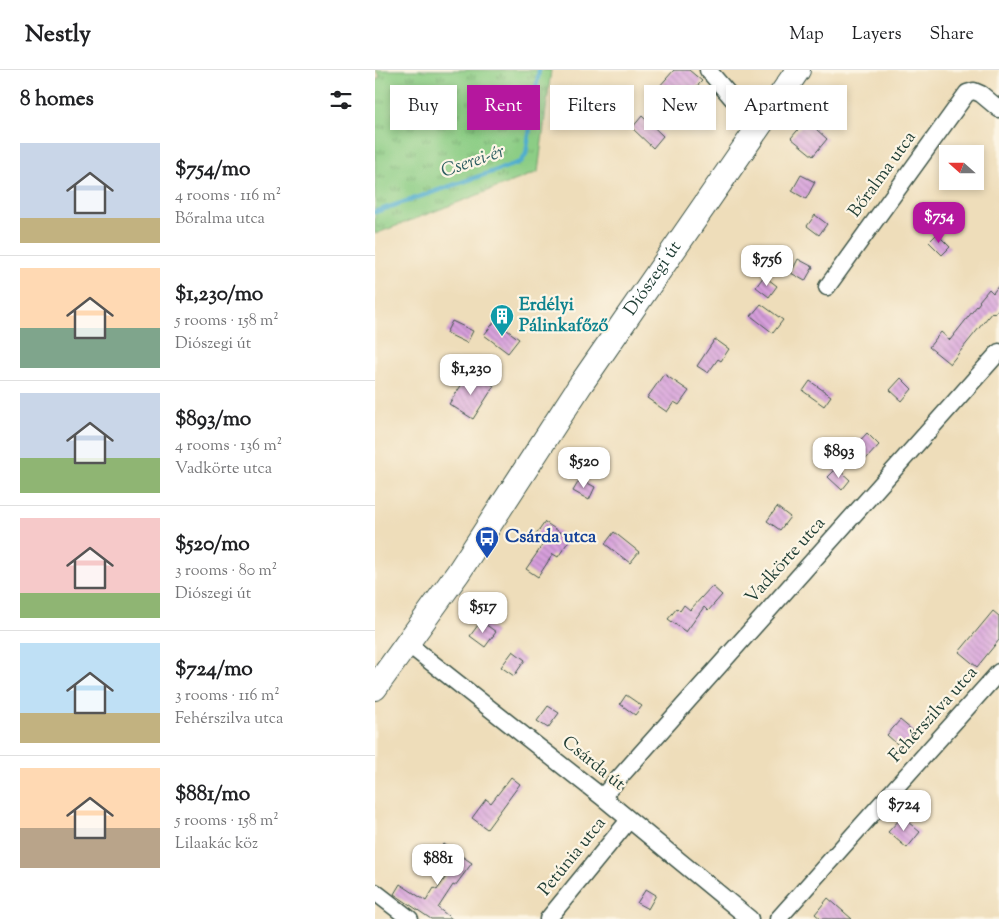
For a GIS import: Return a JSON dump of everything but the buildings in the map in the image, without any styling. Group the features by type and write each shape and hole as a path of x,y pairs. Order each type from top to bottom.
{"main road":[{"name":"Diószegi út","path":"788,85 798,70"},
{"name":"Diószegi út","path":"375,688 458,572 581,384 757,130"}],"street":[{"path":"708,70 726,91"},
{"name":"Bőralma utca","path":"827,287 967,93 974,91 981,94 999,110"},
{"name":"Vadkörte utca","path":"602,797 999,352"},
{"name":"Csárda út","path":"408,644 602,797 750,919"},
{"name":"Fehérszilva utca","path":"777,919 999,672"},
{"name":"Petúnia utca","path":"548,919 629,820"},
{"path":"375,892 410,919"}],"green space":[{"path":"375,70 551,70 538,172 375,234 375,82 380,76"}],"waterway":[{"name":"Cserei-ér","path":"375,212 521,162 526,154 539,70"}],"place":[{"name":"Erdélyi Pálinkafőző","path":"502,337"},
{"name":"Csárda utca","path":"487,559"}]}
